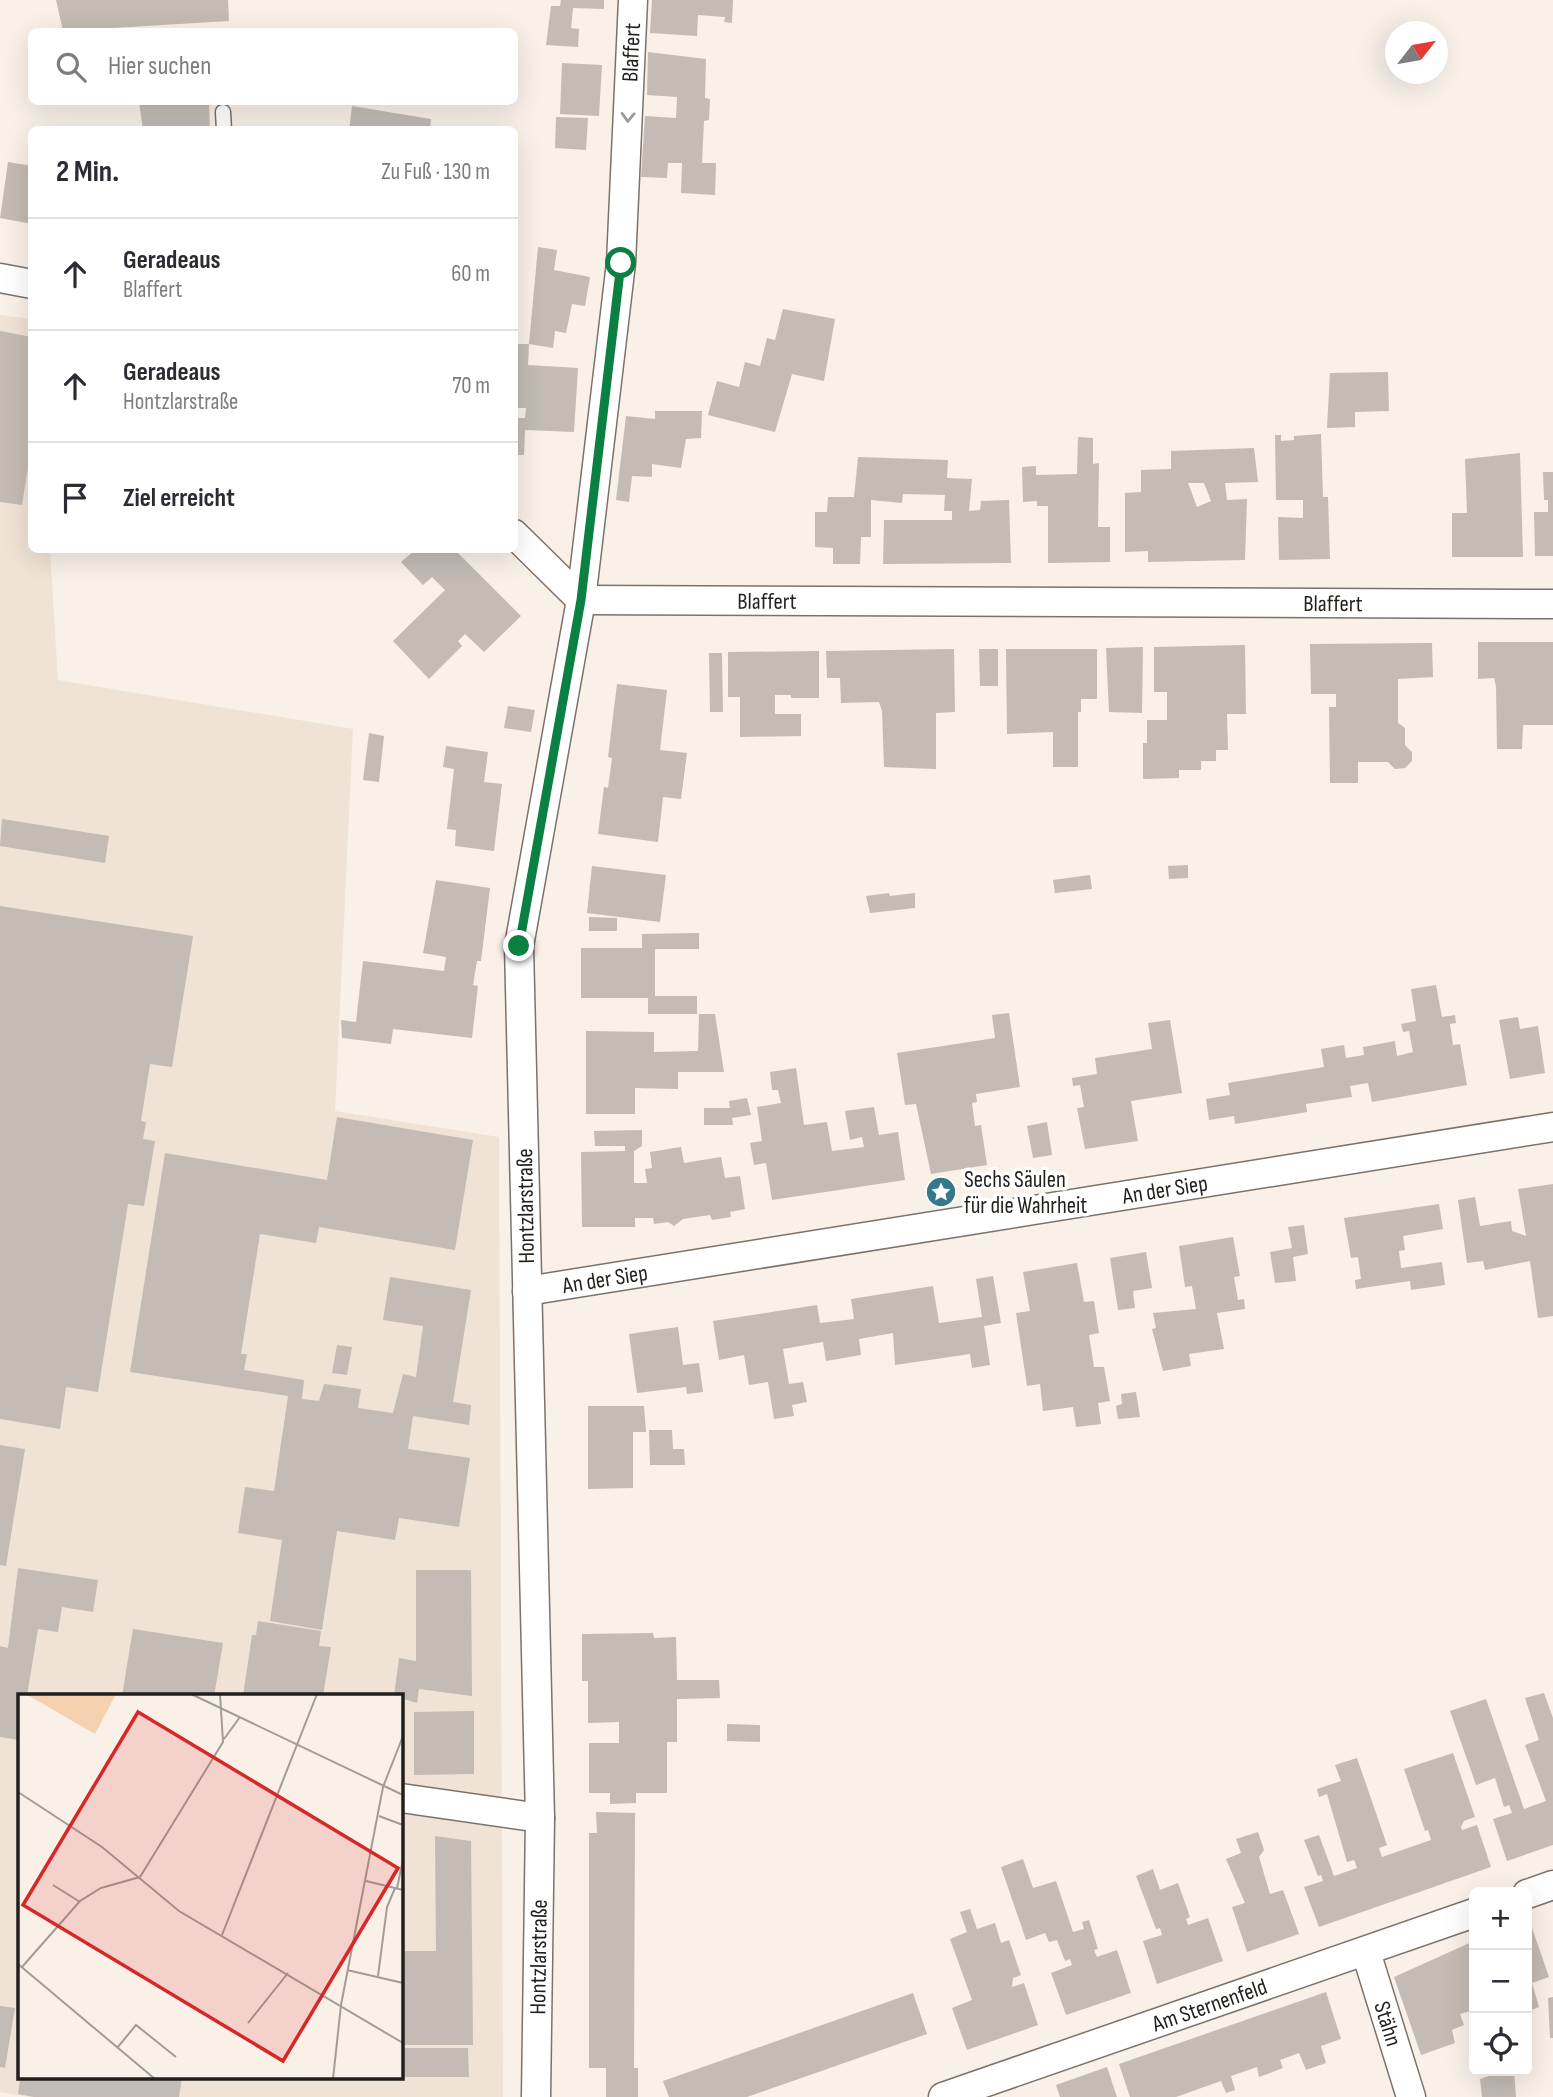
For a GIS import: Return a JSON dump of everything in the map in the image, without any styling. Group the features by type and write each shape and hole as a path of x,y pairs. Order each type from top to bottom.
{"street":[{"name":"Blaffert","path":"633,0 621,263 581,600 1553,604"},
{"path":"0,278 28,283"},
{"path":"518,538 581,600"},
{"name":"Hontzlarstraße","path":"536,2097 540,1818 519,946 581,600"},
{"name":"An der Siep","path":"527,1291 1553,1127"},
{"path":"402,1798 540,1818"},
{"path":"1532,1893 1553,1885"},
{"name":"Am Sternenfeld","path":"943,2097 1469,1915"},
{"name":"Stähn","path":"1366,1952 1412,2097"}],"lane":[{"path":"223,112 224,126"}],"shaded area":[{"path":"0,315 28,319 28,553 50,553 58,680 353,729 335,1111 499,1137 503,2097 29,2097 0,2092"}],"building":[{"path":"56,0 228,0 229,21 113,28 62,28"},
{"path":"561,0 604,0 604,9 573,8 571,28 579,29 578,47 546,45 551,6 560,6"},
{"path":"652,0 733,0 732,23 724,22 725,17 698,15 697,36 650,33"},
{"path":"648,52 706,59 705,98 710,99 709,120 704,121 702,163 716,163 715,195 681,193 682,163 668,163 667,178 641,177 645,116 676,118 677,97 647,95"},
{"path":"562,63 602,65 599,116 560,114"},
{"path":"139,105 209,105 210,126 142,126"},
{"path":"352,106 431,119 430,126 350,126"},
{"path":"556,117 588,118 586,150 555,148"},
{"path":"8,162 28,165 28,223 0,218"},
{"path":"538,247 557,250 554,270 590,277 585,306 572,304 566,333 555,331 553,348 529,344"},
{"path":"783,309 835,319 824,381 792,374 775,432 708,415 717,381 739,387 745,362 760,366 767,338 775,340"},
{"path":"0,331 28,336 28,468 22,505 0,502"},
{"path":"518,344 529,344 528,365 578,368 574,432 525,430 524,455 518,455 518,418 525,418 526,408 518,408"},
{"path":"1388,372 1389,411 1355,412 1355,427 1327,428 1330,373"},
{"path":"655,411 702,411 701,438 686,439 681,468 652,464 652,477 632,476 629,502 616,500 626,416 655,419"},
{"path":"1321,434 1323,497 1328,497 1330,559 1279,560 1278,517 1303,518 1303,500 1276,500 1275,435 1281,435 1281,441 1294,440 1294,436"},
{"path":"1078,437 1093,438 1093,464 1099,463 1098,527 1110,527 1110,562 1048,563 1048,506 1037,506 1037,501 1023,502 1022,467 1036,466 1036,475 1077,474"},
{"path":"1254,448 1258,482 1225,483 1227,500 1247,499 1245,560 1148,562 1148,551 1125,552 1125,493 1141,492 1141,470 1171,469 1171,451","holes":["1188,483 1204,483 1211,501 1197,507"]},
{"path":"1520,453 1523,557 1452,557 1452,513 1467,513 1465,459"},
{"path":"858,457 948,460 947,478 972,479 969,511 980,510 981,501 1009,500 1011,563 883,564 884,520 952,520 952,511 944,511 945,495 903,494 902,503 871,500 871,537 861,537 860,564 833,564 833,548 815,547 815,512 827,512 828,497 854,497"},
{"path":"1543,472 1553,472 1553,556 1535,556 1534,512 1548,512 1548,500 1544,500"},
{"path":"412,553 458,553 521,616 484,652 465,634 458,641 462,646 429,679 393,641 445,590 432,577 423,585 401,562"},
{"path":"1478,642 1553,642 1553,725 1523,725 1522,749 1497,749 1496,686 1494,678 1478,679"},
{"path":"1432,643 1433,677 1398,679 1398,723 1405,728 1405,745 1412,752 1412,761 1405,768 1395,769 1388,762 1358,762 1358,783 1330,783 1329,707 1336,707 1336,694 1311,694 1310,644"},
{"path":"1245,645 1246,714 1227,714 1228,750 1216,750 1216,761 1201,761 1201,770 1179,770 1179,778 1143,779 1143,743 1147,743 1147,720 1167,720 1167,692 1154,692 1154,647"},
{"path":"1143,647 1142,713 1109,712 1106,648"},
{"path":"954,649 955,712 936,713 936,769 884,767 882,711 879,702 841,703 840,678 827,678 826,651"},
{"path":"979,649 998,649 998,686 980,686"},
{"path":"1006,649 1097,649 1097,699 1081,699 1081,712 1078,712 1078,767 1053,767 1053,732 1007,734"},
{"path":"819,651 819,698 775,695 775,714 801,714 801,736 740,737 740,697 728,697 728,652"},
{"path":"709,653 722,653 723,712 710,712"},
{"path":"617,684 667,690 660,750 687,753 681,799 663,797 658,842 598,834 604,787 608,788 612,758 608,757"},
{"path":"508,706 535,710 531,732 504,728"},
{"path":"369,733 384,736 379,782 363,780"},
{"path":"446,746 488,752 484,782 502,784 494,851 455,846 456,830 447,829 454,769 443,767"},
{"path":"2,819 109,836 105,863 0,846"},
{"path":"1188,865 1188,878 1169,879 1168,866"},
{"path":"592,866 666,875 660,922 587,913"},
{"path":"1090,875 1092,889 1055,893 1053,880"},
{"path":"436,880 490,888 481,961 477,961 473,985 478,986 472,1038 393,1029 391,1044 342,1038 341,1020 356,1022 363,961 444,971 446,957 423,953"},
{"path":"889,893 890,896 915,893 915,908 870,913 866,896"},
{"path":"0,906 193,936 172,1067 150,1064 141,1121 146,1122 143,1139 155,1141 144,1206 128,1204 98,1392 66,1387 60,1429 0,1419"},
{"path":"589,917 617,918 617,931 589,931"},
{"path":"699,933 699,949 655,949 655,996 697,996 697,1014 648,1014 648,998 581,998 581,948 642,948 642,934"},
{"path":"1436,985 1442,1017 1455,1015 1456,1023 1450,1024 1453,1045 1460,1044 1467,1085 1372,1102 1368,1083 1350,1086 1352,1097 1306,1104 1307,1112 1235,1124 1234,1116 1209,1120 1206,1099 1230,1095 1228,1083 1324,1067 1321,1049 1344,1045 1346,1058 1364,1055 1363,1047 1395,1041 1397,1056 1413,1052 1409,1031 1403,1032 1401,1024 1416,1021 1411,989"},
{"path":"1009,1013 1020,1087 976,1094 977,1102 972,1103 975,1126 981,1125 987,1165 931,1174 916,1104 905,1105 897,1053 995,1038 992,1015"},
{"path":"699,1014 715,1014 724,1072 678,1072 678,1089 635,1088 635,1114 586,1114 586,1031 654,1032 654,1052 698,1051"},
{"path":"1518,1017 1520,1029 1538,1026 1545,1073 1510,1079 1499,1020"},
{"path":"1170,1020 1182,1093 1131,1101 1138,1141 1085,1149 1077,1108 1084,1107 1080,1085 1073,1086 1072,1078 1097,1074 1095,1058 1152,1049 1148,1023"},
{"path":"796,1068 804,1125 827,1122 832,1151 864,1147 862,1137 850,1140 845,1111 874,1107 879,1135 898,1132 905,1180 772,1200 766,1163 754,1165 750,1143 762,1141 757,1107 781,1103 778,1090 772,1090 770,1072"},
{"path":"747,1098 751,1115 732,1118 733,1125 704,1125 704,1108 730,1108 729,1101"},
{"path":"337,1117 473,1140 455,1250 319,1227 316,1243 260,1234 241,1354 247,1354 244,1370 304,1380 302,1399 319,1401 324,1384 361,1389 358,1408 393,1413 403,1374 416,1377 423,1326 383,1320 390,1277 471,1290 453,1402 471,1405 469,1425 413,1416 408,1449 470,1458 459,1527 399,1518 395,1540 337,1531 322,1630 270,1621 282,1540 238,1533 245,1487 274,1491 288,1396 130,1372 165,1153 327,1180"},
{"path":"1047,1122 1052,1155 1033,1158 1027,1126"},
{"path":"642,1130 642,1146 634,1151 634,1183 647,1183 645,1169 652,1168 650,1152 681,1147 684,1163 721,1157 725,1178 740,1176 745,1209 730,1212 731,1217 712,1220 710,1215 683,1219 674,1226 668,1222 654,1224 653,1218 635,1218 635,1227 582,1227 581,1152 625,1151 625,1146 595,1146 594,1131"},
{"path":"1553,1184 1553,1316 1538,1318 1530,1261 1485,1270 1483,1261 1467,1263 1458,1200 1475,1197 1480,1226 1511,1221 1512,1231 1526,1236 1518,1189"},
{"path":"1439,1204 1443,1229 1403,1236 1405,1250 1399,1251 1401,1268 1442,1262 1445,1285 1411,1290 1410,1281 1356,1289 1355,1280 1361,1279 1358,1257 1351,1258 1344,1218"},
{"path":"1304,1225 1308,1254 1293,1257 1296,1281 1275,1283 1270,1252 1292,1248 1288,1227"},
{"path":"1233,1237 1240,1276 1234,1277 1238,1300 1244,1299 1245,1309 1217,1313 1224,1349 1189,1354 1191,1366 1163,1371 1152,1329 1156,1328 1153,1313 1196,1309 1192,1286 1185,1287 1179,1246"},
{"path":"1146,1252 1152,1288 1133,1291 1135,1308 1118,1310 1110,1258"},
{"path":"1077,1263 1084,1302 1094,1301 1099,1333 1089,1335 1094,1367 1104,1367 1110,1401 1098,1403 1101,1424 1076,1427 1073,1407 1043,1411 1040,1384 1027,1386 1016,1313 1030,1311 1023,1272"},
{"path":"993,1276 1001,1323 984,1326 990,1365 972,1368 970,1354 895,1365 893,1333 859,1339 861,1355 826,1361 823,1342 783,1349 789,1384 803,1382 807,1402 792,1405 794,1416 774,1419 768,1382 749,1385 744,1355 719,1360 713,1321 817,1305 820,1323 854,1319 851,1299 933,1286 939,1323 982,1317 976,1279"},
{"path":"678,1327 683,1365 699,1363 703,1392 687,1394 686,1387 637,1393 629,1334"},
{"path":"337,1345 352,1347 347,1375 332,1373"},
{"path":"1136,1392 1140,1417 1118,1419 1116,1406 1122,1404 1121,1394"},
{"path":"588,1406 644,1406 646,1432 633,1432 633,1488 588,1489"},
{"path":"649,1430 672,1430 673,1449 684,1449 685,1465 650,1465"},
{"path":"0,1445 25,1449 6,1566 0,1565"},
{"path":"18,1568 98,1580 93,1612 62,1607 58,1632 38,1629 27,1694 18,1694 18,1740 0,1737 0,1646 8,1648"},
{"path":"416,1570 471,1570 472,1696 419,1689 417,1703 402,1698 402,1694 394,1694 399,1658 416,1661"},
{"path":"258,1621 321,1631 319,1646 331,1647 323,1694 243,1694 252,1635 256,1635"},
{"path":"133,1629 223,1643 214,1694 122,1694"},
{"path":"653,1633 654,1638 676,1637 677,1680 719,1680 720,1698 677,1699 677,1742 667,1742 667,1793 636,1793 636,1803 610,1804 610,1793 589,1793 589,1743 619,1743 619,1722 588,1723 588,1681 582,1681 582,1634"},
{"path":"1544,1693 1553,1718 1553,1845 1507,1861 1493,1819 1512,1813 1509,1805 1504,1807 1495,1778 1476,1785 1450,1711 1486,1699 1524,1809 1546,1801 1525,1745 1539,1740 1525,1698"},
{"path":"474,1711 474,1774 414,1775 414,1712"},
{"path":"727,1724 760,1725 760,1742 727,1741"},
{"path":"1453,1753 1475,1817 1464,1821 1462,1830 1477,1825 1491,1867 1319,1927 1304,1887 1323,1881 1321,1875 1318,1876 1304,1840 1319,1835 1334,1876 1357,1868 1354,1860 1347,1862 1327,1794 1319,1797 1317,1789 1341,1781 1335,1765 1357,1758 1387,1845 1379,1848 1382,1857 1431,1840 1428,1830 1425,1831 1404,1769"},
{"path":"596,1812 635,1813 634,2068 638,2068 638,2097 606,2097 606,2068 589,2068 589,1833 597,1833"},
{"path":"1258,1832 1264,1850 1259,1857 1270,1894 1283,1890 1299,1934 1247,1952 1232,1907 1245,1903 1226,1859 1241,1853 1236,1839"},
{"path":"435,1836 471,1841 473,2045 402,2045 402,1951 436,1951"},
{"path":"1023,1859 1033,1888 1056,1881 1073,1932 1084,1929 1082,1922 1089,1920 1098,1949 1094,1950 1097,1957 1117,1950 1131,1993 1066,2015 1051,1973 1072,1965 1070,1959 1065,1961 1057,1940 1049,1942 1045,1933 1026,1940 1001,1867"},
{"path":"1153,1869 1160,1890 1178,1883 1190,1917 1186,1919 1188,1925 1208,1918 1223,1961 1157,1984 1143,1941 1162,1935 1160,1928 1156,1929 1136,1876"},
{"path":"970,1909 977,1929 995,1923 1001,1943 1009,1940 1021,1975 1013,1978 1012,1987 1024,1983 1038,2025 967,2050 952,2008 972,2000 950,1939 967,1932 960,1912"},
{"path":"1532,1928 1549,1977 1532,1983"},
{"path":"1469,1943 1469,2011 1460,2014 1464,2025 1452,2030 1455,2043 1421,2055 1394,1977"},
{"path":"1532,1983 1539,2007 1532,2010"},
{"path":"1326,1992 1341,2039 1321,2046 1326,2063 1306,2070 1299,2053 1280,2060 1283,2068 1259,2077 1257,2067 1231,2076 1235,2090 1226,2093 1221,2081 1176,2097 1130,2097 1119,2064"},
{"path":"913,1993 927,2034 747,2097 669,2097 663,2081"},
{"path":"1553,1997 1553,2038 1550,2038 1548,1998"},
{"path":"0,2006 15,2008 5,2068 0,2067"},
{"path":"402,2048 468,2048 469,2077 402,2077"},
{"path":"1107,2067 1117,2097 1060,2097 1056,2085"},
{"path":"1489,2076 1514,2076 1516,2097 1482,2097 1480,2079"},
{"path":"20,2080 182,2080 179,2097 34,2097 18,2094"}],"place":[{"name":"Sechs Säulen für die Wahrheit","path":"941,1192"}],"route":[{"path":"519,946 581,600 621,263"}]}
